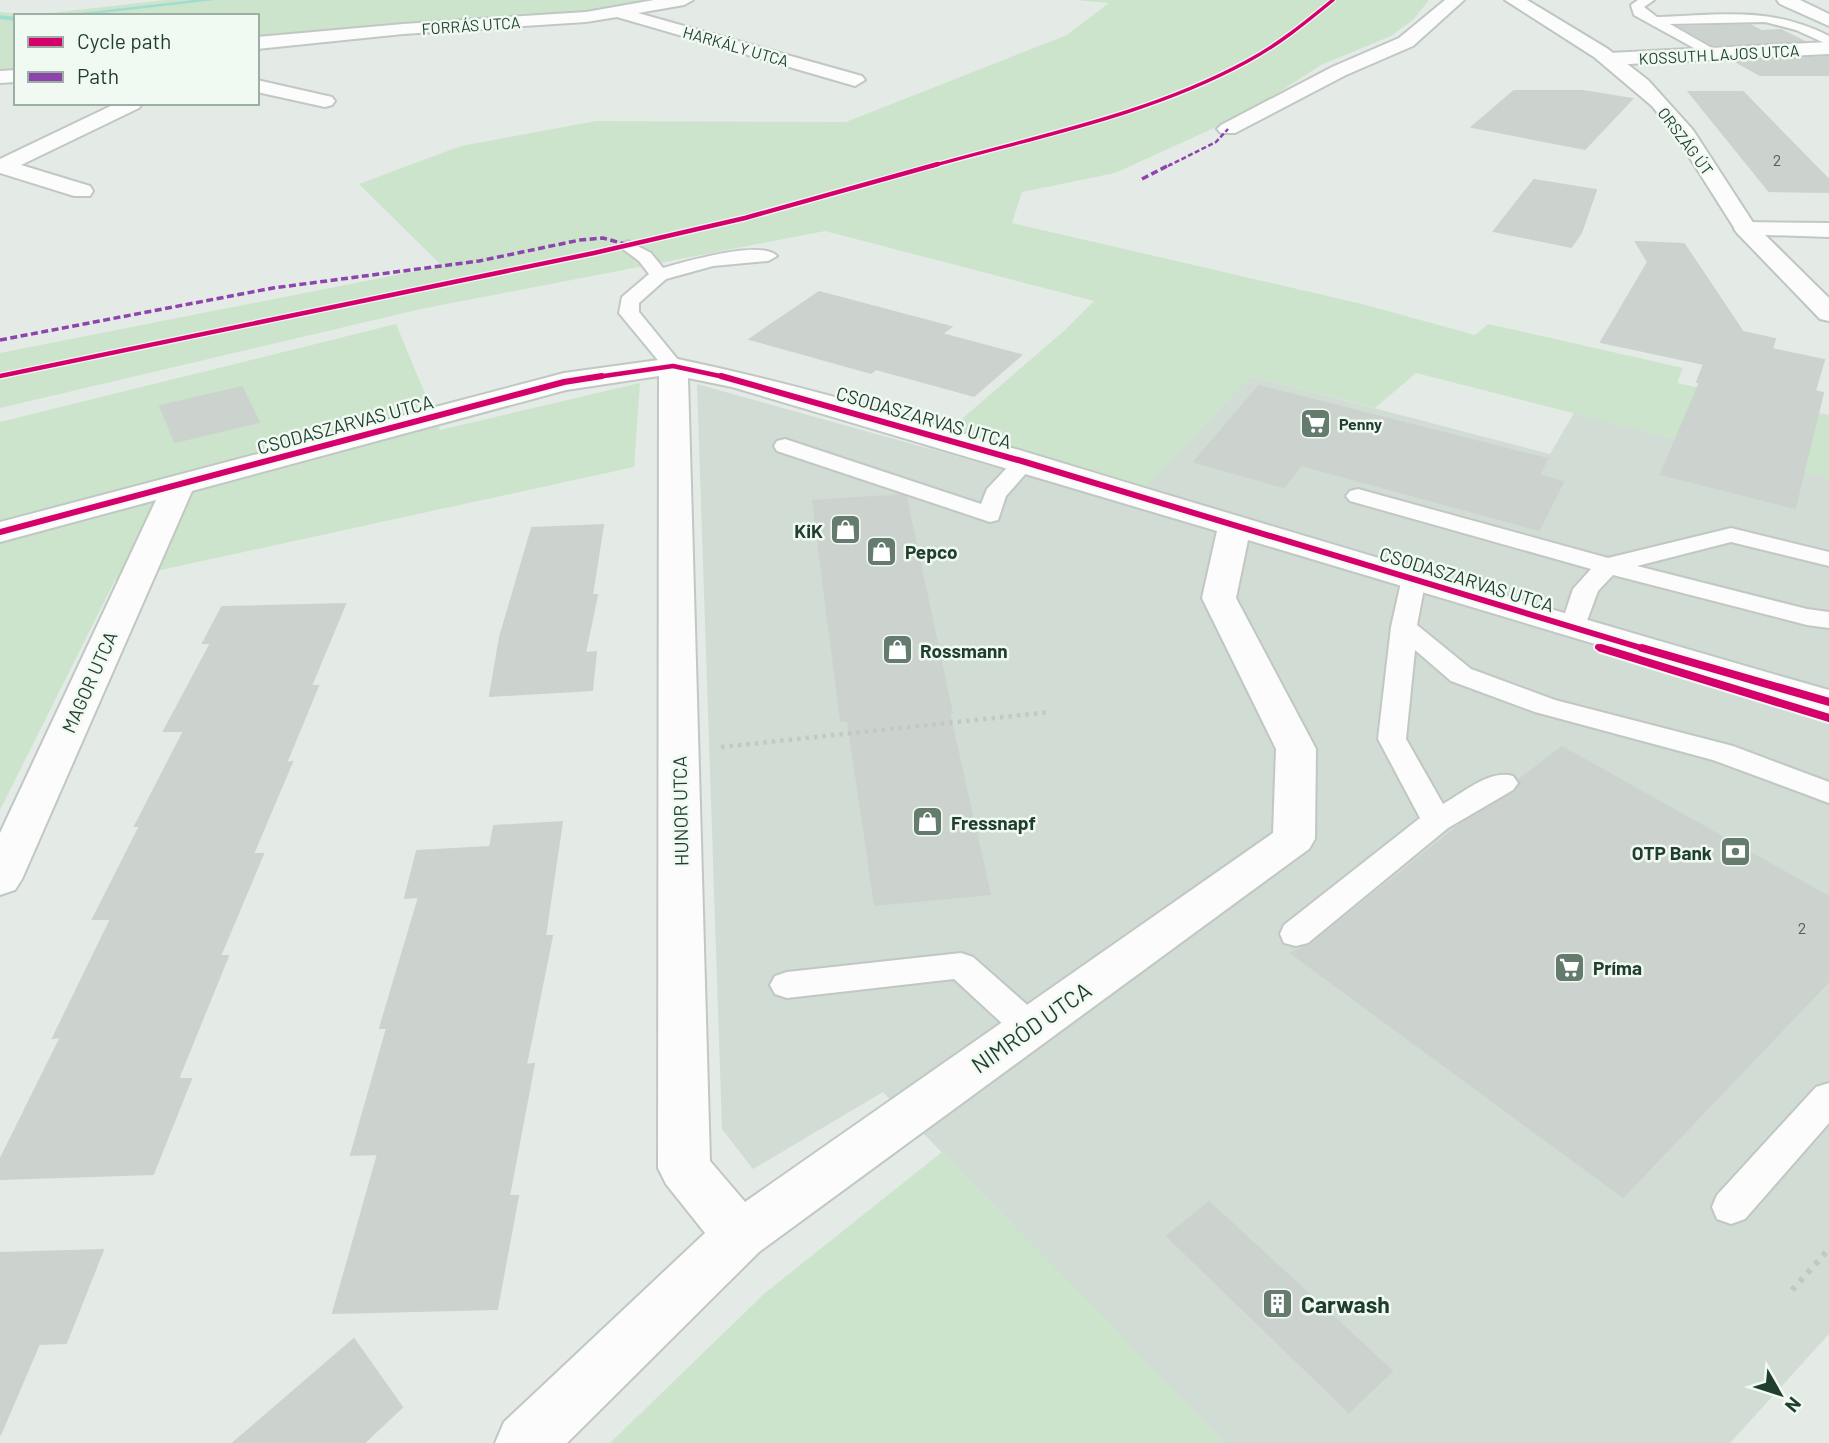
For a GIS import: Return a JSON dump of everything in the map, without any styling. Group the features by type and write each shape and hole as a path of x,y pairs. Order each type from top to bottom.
{"street":[{"name":"FORRÁS UTCA","path":"259,43 617,12 684,0"},
{"path":"1228,130 1339,71 1406,41 1455,0"},
{"name":"ORSZÁG ÚT","path":"1514,0 1554,22 1609,59 1675,121 1746,229 1829,313"},
{"path":"1786,0 1829,20"},
{"name":"HARKÁLY UTCA","path":"617,12 855,80"},
{"name":"KOSSUTH LAJOS UTCA","path":"1609,59 1829,48"},
{"path":"259,86 325,102"},
{"path":"1,166 130,105"},
{"path":"1,166 82,191"},
{"path":"1746,229 1829,230"},
{"name":"CSODASZARVAS UTCA","path":"0,532 565,382 673,366 738,380 1025,461 1573,628 1829,702"},
{"name":"HUNOR UTCA","path":"673,366 676,423 684,1168 740,1235"},
{"name":"MAGOR UTCA","path":"0,879 178,484"},
{"name":"NIMRÓD UTCA","path":"525,1443 740,1235 1294,839 1296,749 1219,598 1234,525"}],"lane":[{"path":"1648,0 1637,5 1639,12 1712,54"},
{"path":"1740,6 1765,18 1801,27 1829,41"},
{"path":"1655,21 1765,18"},
{"path":"628,246 645,257 659,275"},
{"path":"673,366 629,313 629,301 659,275 701,261 742,255 768,256"},
{"path":"785,446 990,515 995,494 1025,461"},
{"path":"1358,496 1608,566 1807,617 1829,620"},
{"path":"1573,628 1586,589 1608,566 1731,535 1829,559"},
{"path":"1414,578 1404,627 1392,739 1437,821"},
{"path":"1404,627 1461,675 1545,706 1723,753 1829,793"},
{"path":"1296,934 1437,821 1503,783"},
{"path":"787,985 961,966 1030,1028"},
{"path":"1731,1207 1829,1098"}],"path":[{"path":"680,752 1051,712"},
{"path":"1792,1290 1829,1249"}],"shaded area":[{"path":"1251,376 1550,454 1574,413 1829,478 1829,1334 1730,1443 1225,1443 883,1092 753,1169 722,1129 697,384 1127,504"}],"green space":[{"path":"165,0 654,0 592,11 259,39 259,14 43,14"},
{"path":"1076,0 1429,0 1413,20 1391,36 1321,65 1249,112 1115,173 1022,192 1012,223 1362,304 1475,335 1488,324 1683,368 1677,383 1829,415 1829,478 1416,373 1375,408 1251,376 1128,505 928,448 1065,330 1094,301 825,231 421,309 0,408 0,353 442,266 359,184 461,146 596,121 846,122 1067,35 1109,3"},
{"path":"0,12 23,14 14,14 14,70 0,72"},
{"path":"396,324 440,430 640,383 634,467 115,580 0,810 0,422"},
{"path":"942,1152 1225,1443 610,1443 765,1293"}],"building":[{"path":"1750,25 1761,31 1781,30 1803,41 1712,45 1681,27"},
{"path":"1829,57 1829,75 1760,75 1735,61"},
{"path":"1514,91 1583,91 1632,99 1585,149 1472,127"},
{"path":"1689,92 1743,92 1829,180 1829,192 1769,191"},
{"path":"1534,180 1596,190 1581,233 1571,247 1494,231"},
{"path":"1636,242 1684,244 1743,332 1775,339 1772,349 1824,360 1815,391 1823,393 1795,508 1661,474 1700,382 1697,382 1704,364 1601,342 1648,262"},
{"path":"819,292 951,327 942,334 1021,355 974,396 876,369 871,373 750,339"},
{"name":"Penny","path":"1259,386 1547,459 1539,475 1563,482 1539,530 1301,465 1284,487 1194,462"},
{"path":"242,387 259,422 175,442 160,406"},
{"path":"902,495 906,497 952,713 949,713 990,894 875,905 848,721 841,721 813,501"},
{"path":"603,525 592,595 597,595 585,653 596,652 592,690 490,696 500,637 532,528"},
{"path":"345,604 311,686 318,686 286,763 292,762 253,854 263,854 220,956 228,956 178,1079 191,1079 153,1174 0,1179 0,1160 61,1037 53,1038 111,919 93,919 140,826 135,826 184,731 164,731 211,643 203,643 222,607"},
{"name":"Príma","path":"1562,747 1829,897 1829,981 1623,1197 1291,953 1310,945 1466,820 1514,792 1520,785 1519,780"},
{"path":"562,822 545,936 552,936 526,1065 534,1064 509,1196 518,1196 497,1309 333,1313 378,1154 351,1155 387,1028 380,1028 419,897 405,898 417,851 490,847 494,826"},
{"name":"Carwash","path":"1209,1202 1392,1371 1349,1412 1167,1236"},
{"path":"103,1250 66,1343 39,1344 0,1435 0,1253"},
{"path":"354,1339 402,1407 364,1443 233,1443"}],"waterway":[{"path":"76,14 212,0"},
{"path":"0,17 14,19"}],"marked path":[{"path":"1142,179 1216,142 1228,129"},
{"path":"0,340 273,288 479,261 580,240 603,238 625,244"}],"cycle path":[{"path":"0,376 425,290 679,234 1045,136 1149,104 1199,85 1247,62 1292,34 1333,0"},
{"path":"0,532 564,382 673,366 738,380 1025,462 1573,628 1829,702"},
{"path":"1598,647 1829,718"}],"place":[{"name":"Penny","path":"1316,423"},
{"name":"KiK","path":"846,530"},
{"name":"Pepco","path":"882,551"},
{"name":"Rossmann","path":"897,650"},
{"name":"Fressnapf","path":"928,822"},
{"name":"OTP Bank","path":"1735,852"},
{"name":"Príma","path":"1570,967"},
{"name":"Carwash","path":"1278,1304"}]}
